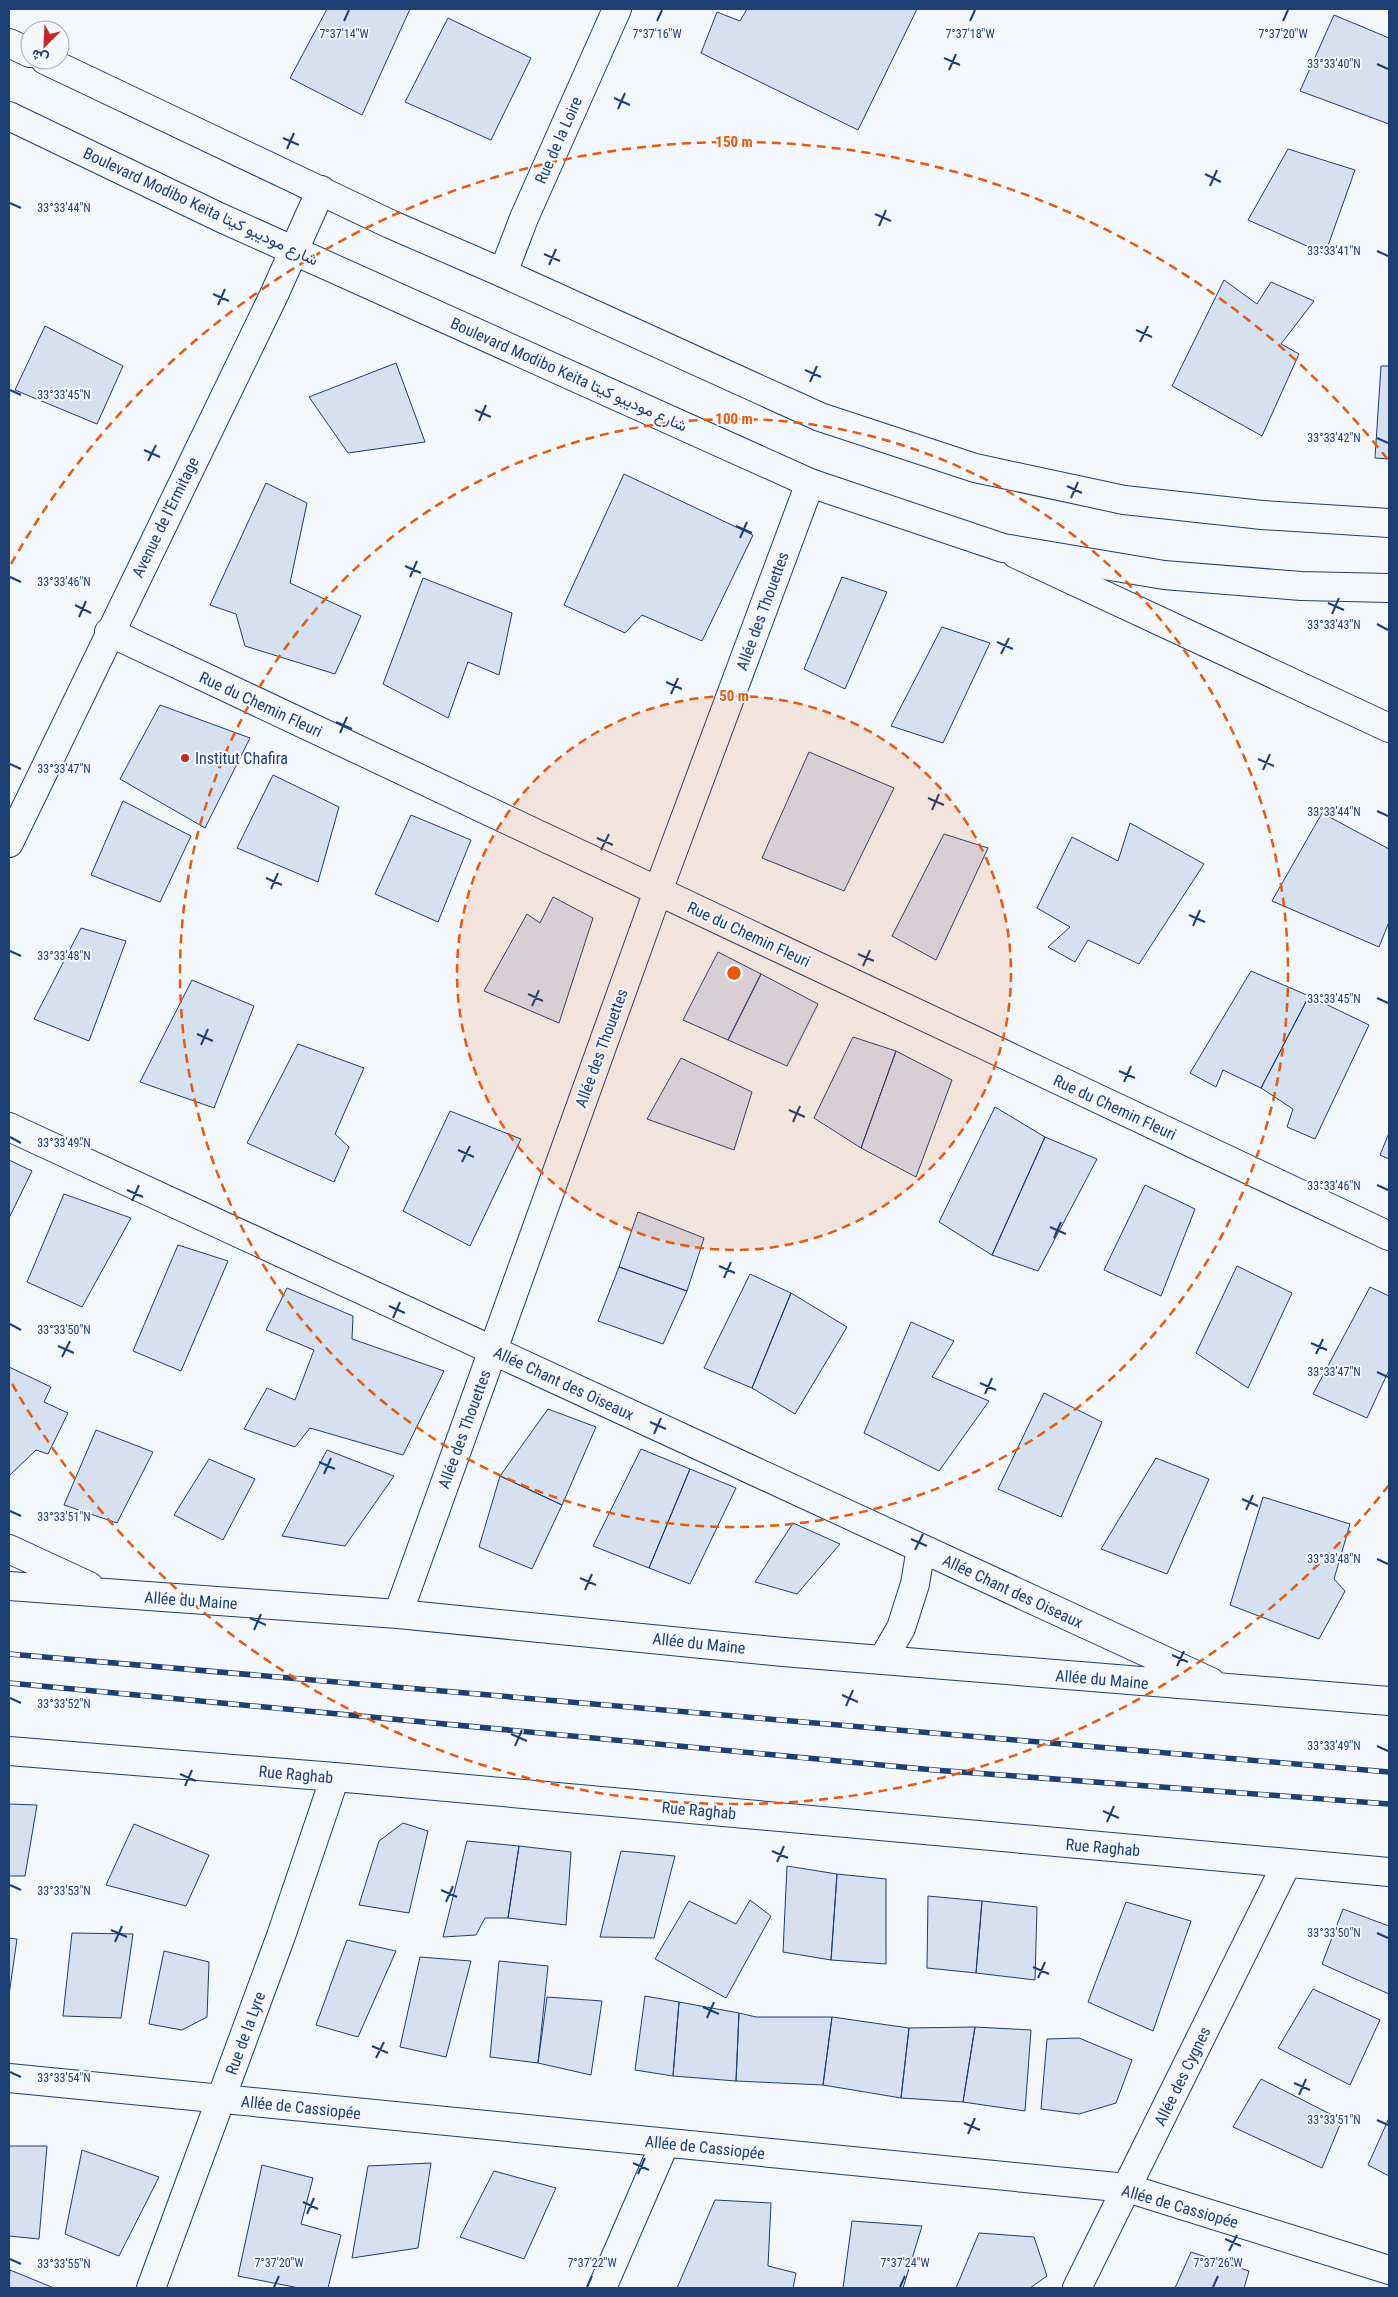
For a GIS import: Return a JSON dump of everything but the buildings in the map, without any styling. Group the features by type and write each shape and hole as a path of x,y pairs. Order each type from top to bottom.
{"street":[{"name":"Rue de la Loire","path":"503,273 524,218 617,9"},
{"path":"66,70 390,224 503,273 820,417 975,468 1124,500 1262,515 1389,523"},
{"name":"Boulevard Modibo Keita شارع موديبو كيتا","path":"9,116 220,217 810,483 1003,548 1164,575 1302,586 1389,588"},
{"name":"Avenue de l'Ermitage","path":"9,843 109,632 269,306 320,190"},
{"name":"Allée des Thouettes","path":"398,1614 658,891 810,483"},
{"path":"1003,548 1389,728"},
{"name":"Rue du Chemin Fleuri","path":"109,632 1389,1236"},
{"name":"Allée Chant des Oiseaux","path":"9,1127 1228,1690"},
{"path":"884,1659 901,1628 915,1584 921,1548"},
{"path":"9,1550 106,1594"},
{"name":"Allée du Maine","path":"9,1586 398,1614 782,1652 1389,1702"},
{"name":"Rue Raghab","path":"9,1752 334,1777 1389,1872"},
{"name":"Rue de la Lyre","path":"152,2288 281,1936 334,1777"},
{"name":"Allée des Cygnes","path":"1077,2288 1286,1863"},
{"name":"Allée de Cassiopée","path":"9,2078 1127,2188 1389,2270"},
{"path":"602,2288 665,2143"}],"railway":[{"path":"9,1654 1389,1772"},
{"path":"9,1683 934,1770 1389,1804"}],"place":[{"name":"Institut Chafira","path":"185,758"}]}
